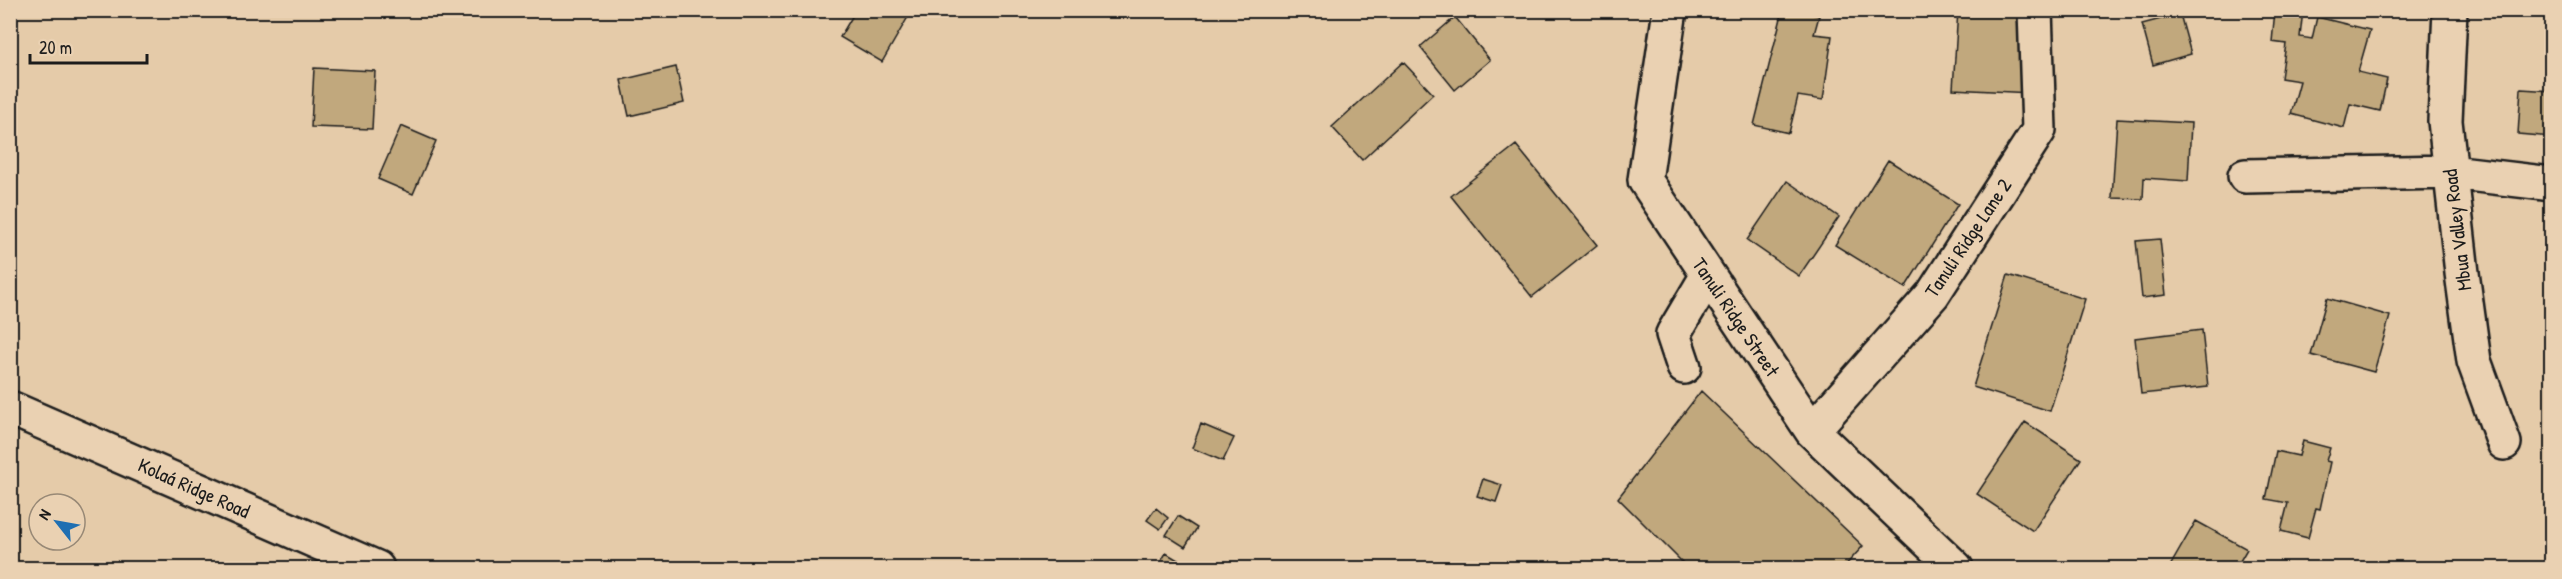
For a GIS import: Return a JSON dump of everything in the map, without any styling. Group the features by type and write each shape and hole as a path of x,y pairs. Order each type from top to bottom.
{"street":[{"name":"Tanuli Ridge Street","path":"1670,10 1645,180 1812,431 1956,568"},
{"name":"Tanuli Ridge Lane 2","path":"1812,431 1933,294 2039,129 2035,10"},
{"name":"Mbua Valley Road","path":"2450,10 2445,121 2474,361 2504,443"},
{"path":"2245,176 2451,172 2552,184"},
{"path":"1684,367 1673,334 1708,274"},
{"name":"Kolaá Ridge Road","path":"10,408 377,568"}],"building":[{"path":"856,10 912,10 882,62 840,37"},
{"path":"1783,10 1797,10 1819,16 1814,34 1832,36 1823,100 1798,96 1789,133 1754,125"},
{"path":"1958,10 2036,10 2031,93 1953,89"},
{"path":"2275,10 2303,10 2300,37 2312,39 2317,17 2370,30 2358,72 2387,79 2380,111 2350,104 2344,128 2291,114 2300,81 2281,78 2286,44 2272,42"},
{"path":"2180,14 2191,54 2153,65 2142,24"},
{"path":"1455,17 1490,60 1455,90 1420,47"},
{"path":"1403,62 1433,94 1362,160 1332,127"},
{"path":"676,67 684,103 629,116 621,80"},
{"path":"314,68 375,71 372,129 311,127"},
{"path":"2521,89 2552,91 2552,137 2518,134"},
{"path":"2117,119 2191,123 2188,181 2144,178 2143,199 2112,198"},
{"path":"401,126 436,141 413,194 378,179"},
{"path":"1516,145 1597,245 1532,297 1451,196"},
{"path":"1888,160 1958,204 1905,288 1835,245"},
{"path":"1787,181 1839,217 1799,276 1747,240"},
{"path":"2160,239 2166,295 2142,298 2136,241"},
{"path":"2008,275 2085,299 2050,411 1973,387"},
{"path":"2327,298 2390,316 2374,372 2311,355"},
{"path":"2202,330 2208,387 2141,394 2135,338"},
{"path":"1701,391 1863,546 1843,568 1688,568 1618,498"},
{"path":"2025,422 2081,459 2033,531 1977,494"},
{"path":"1201,424 1234,438 1223,461 1192,448"},
{"path":"2303,441 2330,448 2326,461 2330,462 2320,509 2316,508 2308,538 2281,531 2288,503 2266,499 2276,451 2299,456"},
{"path":"1483,479 1502,485 1496,502 1477,496"},
{"path":"1156,508 1168,518 1160,529 1147,520"},
{"path":"1178,516 1197,528 1185,547 1166,535"},
{"path":"2196,521 2247,549 2236,568 2169,568"},
{"path":"1166,553 1183,563 1180,568 1170,568 1160,563"}]}
